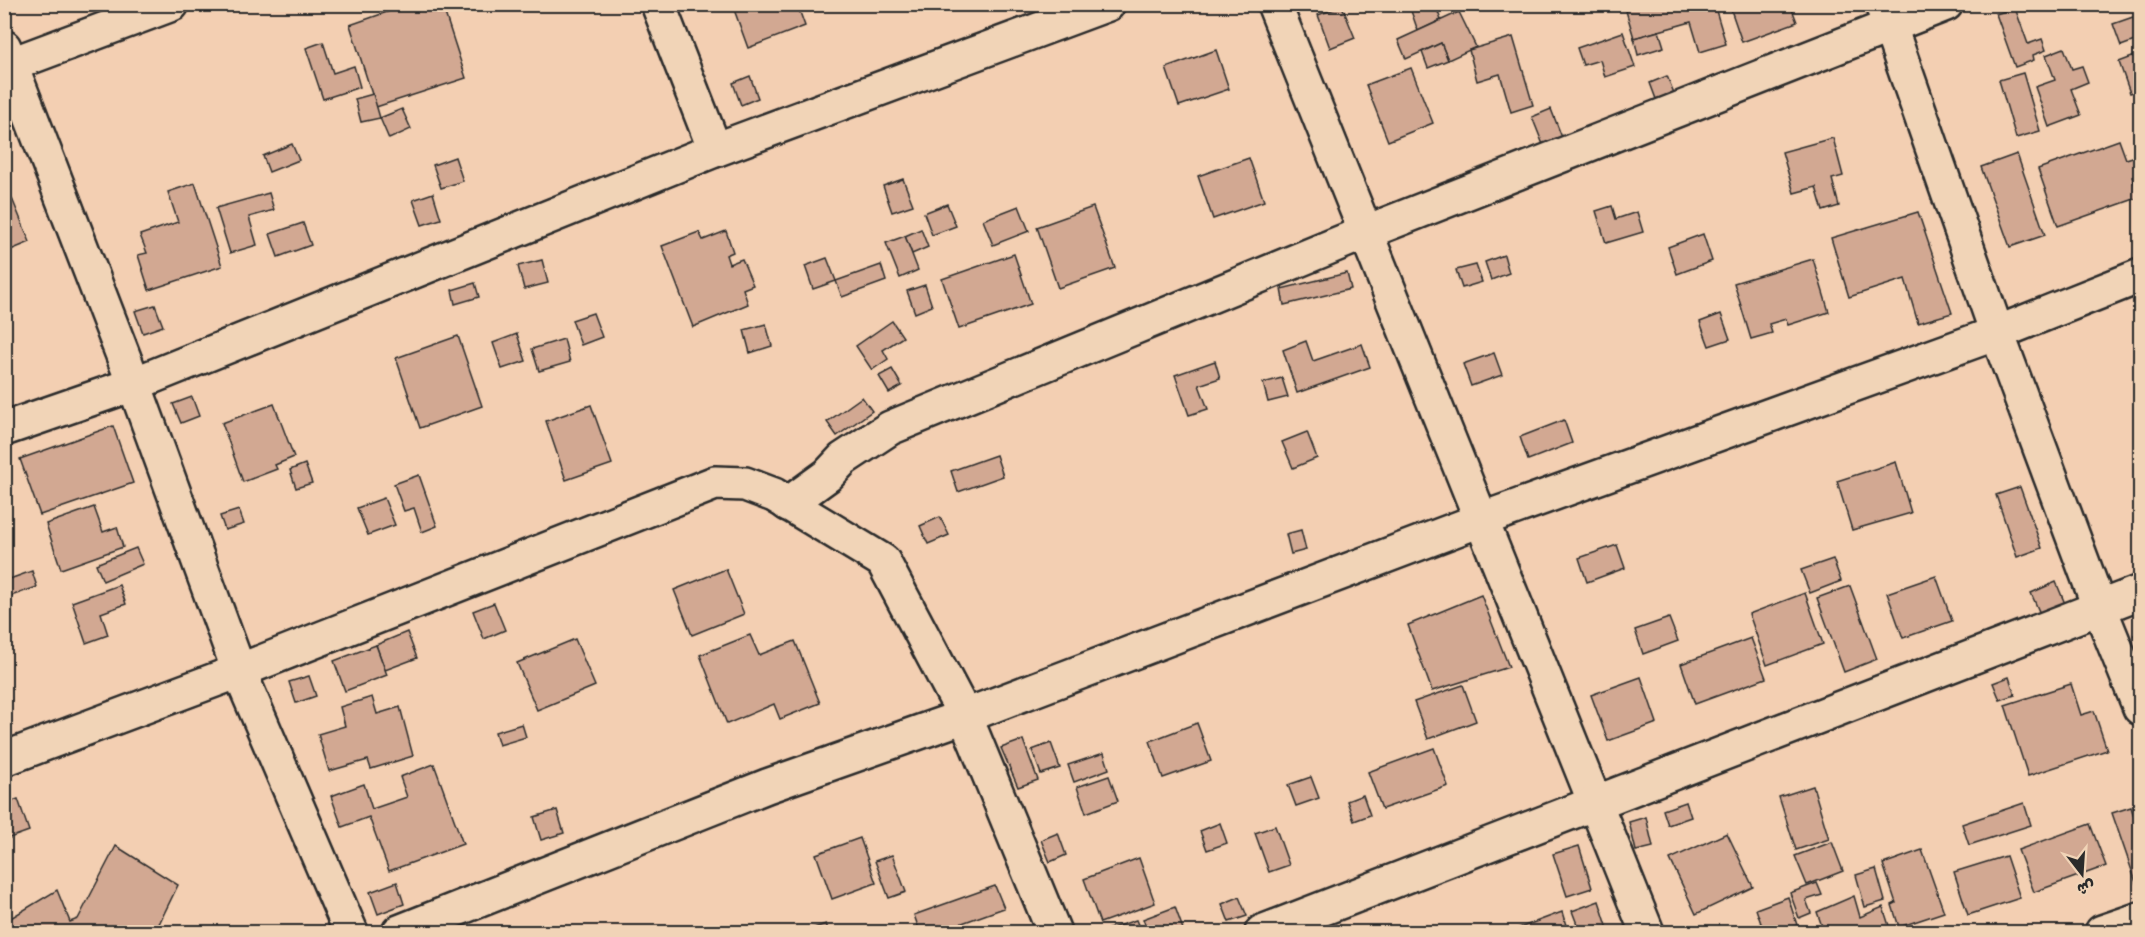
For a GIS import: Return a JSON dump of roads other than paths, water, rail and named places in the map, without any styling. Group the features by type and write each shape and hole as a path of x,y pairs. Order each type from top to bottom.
{"street":[{"path":"172,4 7,60 134,384 238,670 351,933"},
{"path":"658,4 715,150"},
{"path":"4,429 134,384 715,150 1108,4"},
{"path":"1274,4 1364,233 1483,519 1647,933"},
{"path":"788,504 828,475 843,459 890,428 1886,15 1946,4"},
{"path":"1886,15 1997,333 2100,609 2140,708"},
{"path":"399,933 767,786 965,716 1483,519 1997,333 2140,276"},
{"path":"4,759 715,483 745,484 788,504 883,561 965,716 1054,933"},
{"path":"1262,933 1596,801 2140,592"},
{"path":"2102,933 2140,919"}]}
